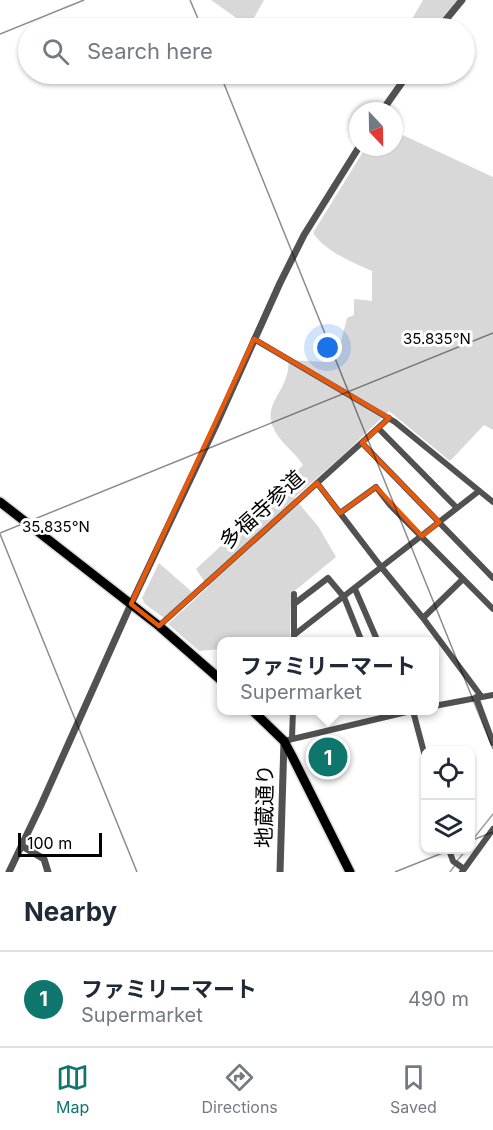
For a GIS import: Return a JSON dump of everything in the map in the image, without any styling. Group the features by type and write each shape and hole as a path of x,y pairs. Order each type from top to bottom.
{"main road":[{"path":"0,502 159,626 217,677"},
{"path":"257,715 288,740 350,872"}],"street":[{"path":"447,18 462,0"},
{"path":"388,102 401,84"},
{"path":"9,872 254,339 304,236 353,156"},
{"path":"254,339 389,418 479,491 492,498"},
{"name":"多福寺参道","path":"159,626 389,418"},
{"path":"378,428 457,508"},
{"path":"362,443 493,578"},
{"path":"317,483 436,637"},
{"path":"340,513 376,487 390,505 493,609"},
{"path":"295,637 479,491"},
{"path":"294,604 328,578 344,597 360,637"},
{"path":"423,618 463,579"},
{"path":"355,589 376,637"},
{"path":"294,594 294,637"},
{"path":"439,641 478,697 493,743"},
{"path":"439,705 493,695"},
{"path":"292,715 288,740 385,715"},
{"path":"412,715 422,746"},
{"name":"地蔵通り","path":"280,872 288,740"},
{"path":"451,854 453,861 463,870 493,829"},
{"path":"22,846 44,859 48,872"}],"highlighted area":[{"path":"254,339 389,418 362,443 439,522 422,536 376,487 340,513 317,483 159,626 131,604"}],"shaded area":[{"path":"211,0 264,0 254,18 236,18"},
{"path":"423,0 457,0 442,18 413,18"},
{"path":"403,135 493,177 493,430 484,425 450,461 389,411 294,498 318,526 336,557 291,594 290,637 217,637 217,649 199,651 168,624 208,587 196,569 268,502 266,498 282,478 288,480 303,465 279,437 271,418 274,402 286,378 288,360 327,362 338,353 347,318 354,315 354,299 372,301 372,271 332,251 313,233 360,156 403,156"},
{"path":"159,563 192,592 164,618 145,604 142,598"}],"waterway":[{"path":"475,837 493,814"},
{"path":"457,861 463,854"},
{"path":"450,872 455,865"}],"place":[{"name":"ファミリーマート","path":"328,757"}]}
